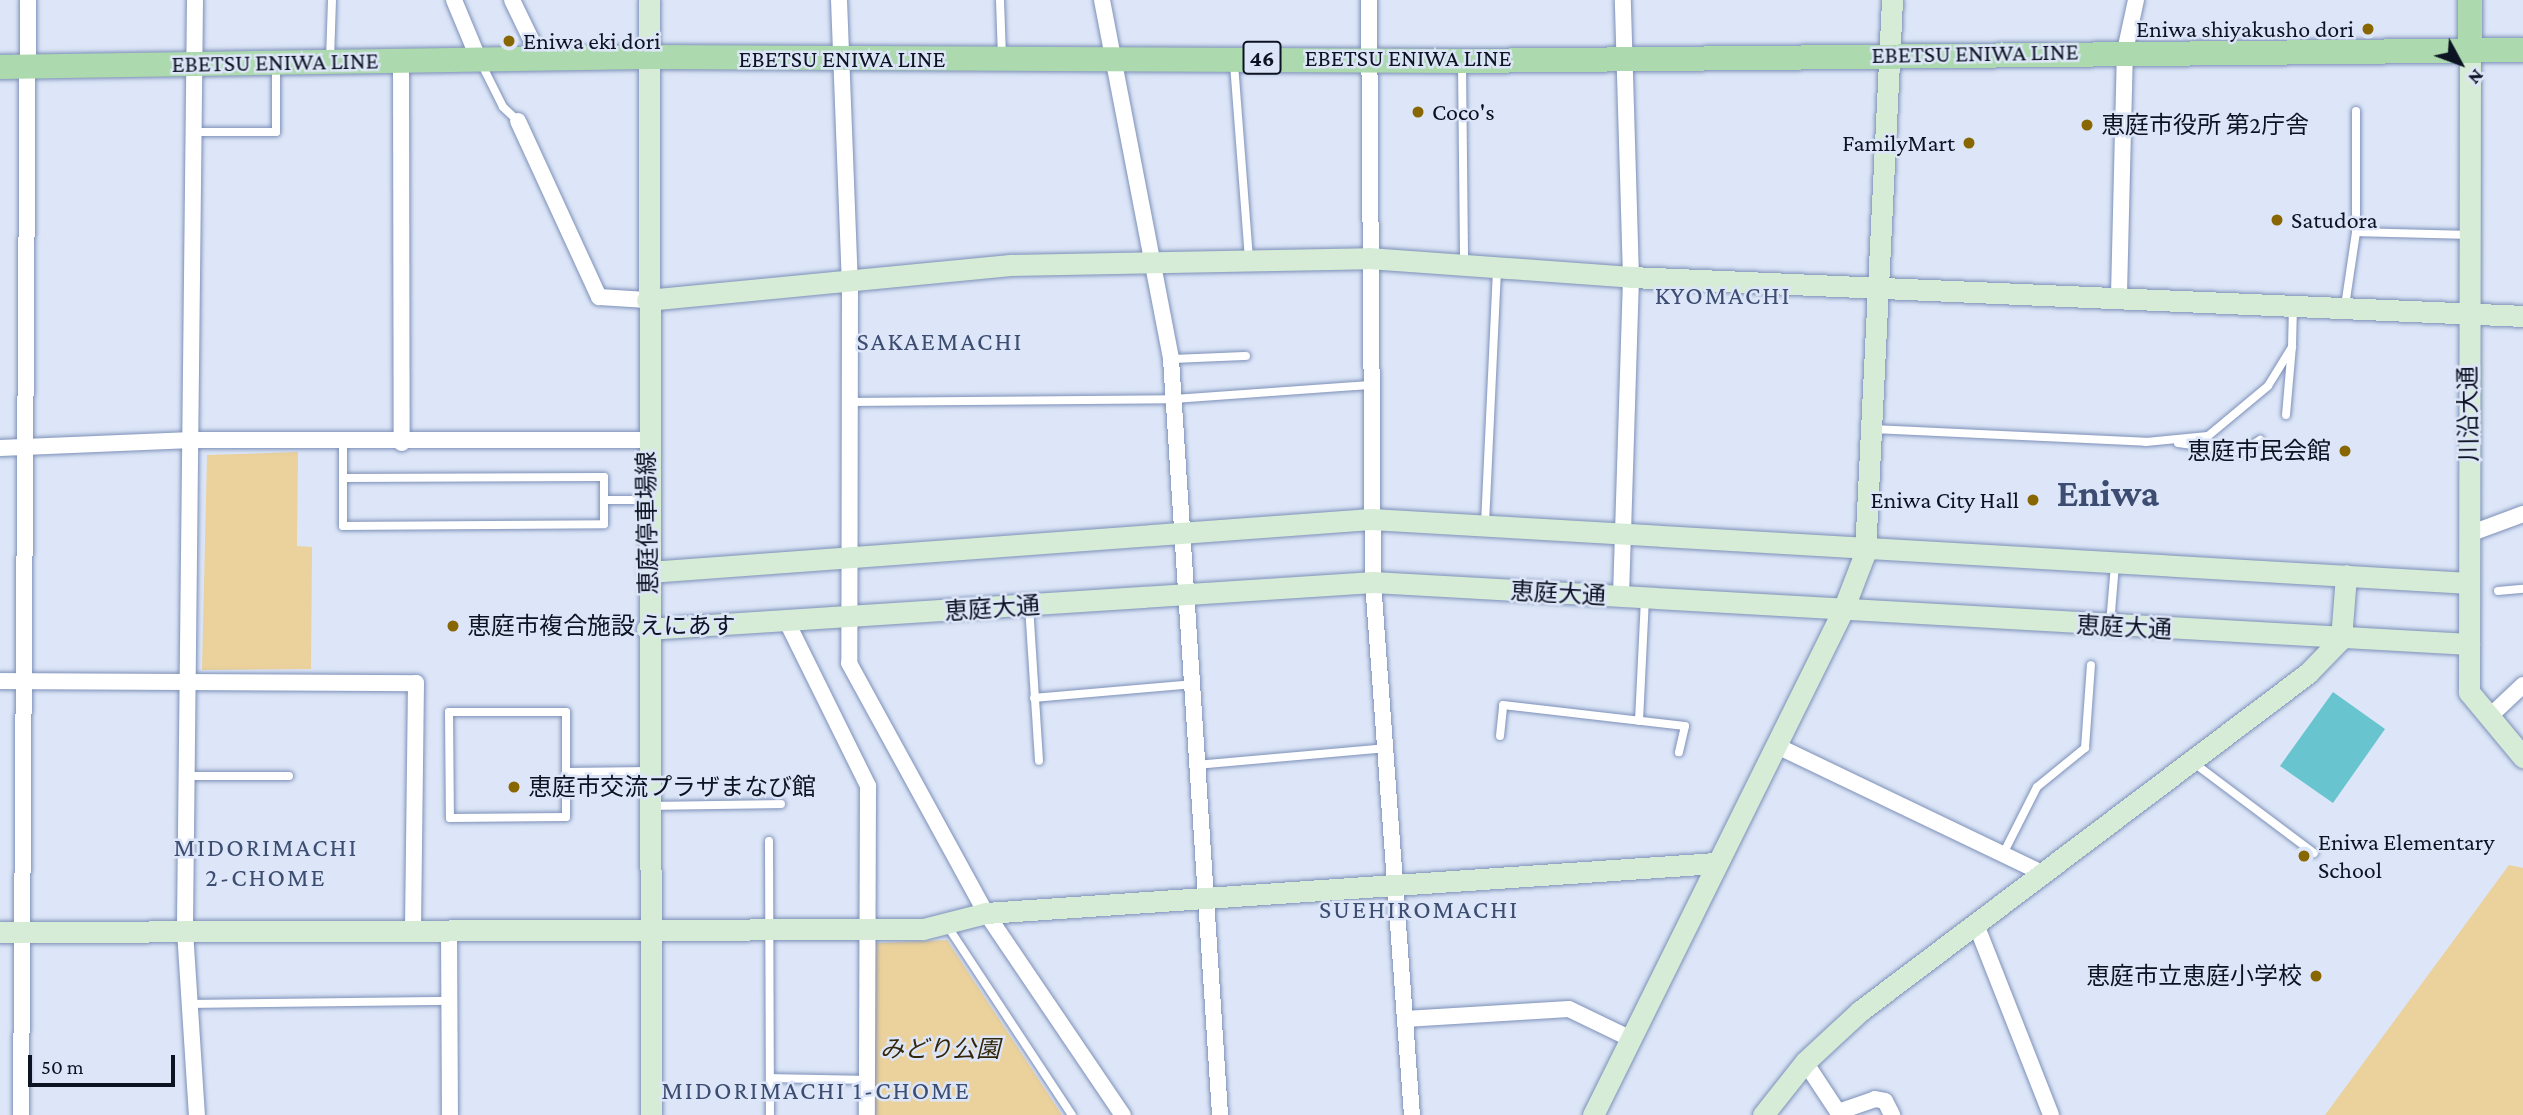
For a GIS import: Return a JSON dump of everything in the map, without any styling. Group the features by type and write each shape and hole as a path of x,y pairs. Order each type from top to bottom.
{"main road":[{"path":"2470,0 2470,50"},
{"name":"EBETSU ENIWA LINE","path":"0,67 649,57 842,60 1369,57 1462,61 2125,51 2523,50"}],"street":[{"path":"21,1115 10,932 22,682 28,449 28,0"},
{"path":"195,0 185,931 197,1115"},
{"path":"454,0 479,60"},
{"path":"512,0 541,60"},
{"name":"恵庭停車場線","path":"649,0 646,440 651,1115"},
{"path":"839,0 850,281 844,559 849,663 986,914 1123,1115"},
{"path":"1102,0 1155,260 1171,359 1181,536 1188,595 1203,897 1220,1115"},
{"path":"1369,0 1368,258 1373,582 1412,1115"},
{"path":"1621,596 1625,537 1631,277 1623,0"},
{"path":"1593,1115 1843,610 1865,553 1892,0"},
{"path":"2119,294 2125,51 2136,0"},
{"name":"川沿大通","path":"2470,50 2467,314 2469,692 2523,757"},
{"path":"401,60 402,443"},
{"path":"518,121 599,298 647,300 850,281 1155,260 1368,258 1631,277 2119,294 2293,306 2523,316"},
{"path":"0,448 28,449 192,440 402,443 646,440"},
{"path":"2469,534 2523,514"},
{"path":"649,572 1181,536 1371,519 1865,553 2469,583"},
{"path":"1763,1115 1805,1062 1860,1011 1977,927 2042,873 2308,673 2341,639 2346,575"},
{"name":"恵庭大通","path":"647,629 788,624 1373,582 2110,626 2469,644"},
{"path":"788,624 867,786 867,1115"},
{"path":"0,681 416,683 413,930"},
{"path":"2488,718 2523,685"},
{"path":"1775,745 2042,873"},
{"path":"10,932 449,929 651,932 867,926 948,927 986,914 1396,883 1716,863"},
{"path":"1977,927 2051,1115"},
{"path":"449,929 450,1115"},
{"path":"1405,1018 1569,1009 1631,1039"},
{"path":"1805,1062 1838,1112 1875,1099 1885,1101 1892,1115"}],"lane":[{"path":"330,61 332,0"},
{"path":"1000,0 1002,59"},
{"path":"1234,58 1249,259"},
{"path":"479,60 503,107 518,121"},
{"path":"194,132 276,132 276,61"},
{"path":"1462,61 1464,265"},
{"path":"2345,307 2356,232 2356,111"},
{"path":"2356,232 2468,235"},
{"path":"1485,527 1497,267"},
{"path":"2286,415 2293,306"},
{"path":"1873,429 2175,442 2208,436 2231,423 2267,386 2292,347"},
{"path":"1171,359 1246,356"},
{"path":"848,402 1174,399 1370,385"},
{"path":"2175,442 2209,452 2242,452 2260,440"},
{"path":"343,442 343,478 343,526 604,524 604,477 343,478"},
{"path":"604,500 648,500"},
{"path":"2110,626 2115,564"},
{"path":"2498,591 2523,589"},
{"path":"1639,721 1645,598"},
{"path":"1028,606 1039,761"},
{"path":"2003,854 2037,787 2085,748 2091,665"},
{"path":"1034,698 1193,684"},
{"path":"1500,736 1503,705 1685,726 1679,752"},
{"path":"449,712 566,712 566,772 566,817 450,818 449,712"},
{"path":"1197,765 1386,748"},
{"path":"2192,761 2314,853"},
{"path":"566,772 649,771"},
{"path":"188,776 289,776"},
{"path":"650,806 781,804"},
{"path":"769,841 771,1115"},
{"path":"948,927 1072,1115"},
{"path":"190,1004 450,1001"},
{"path":"771,1078 867,1080"}],"green space":[{"path":"298,452 297,546 312,547 311,669 202,670 207,455"},
{"path":"2509,865 2523,868 2523,1115 2325,1115"},
{"name":"みどり公園","path":"947,940 1062,1115 874,1115 876,943"}],"water":[{"path":"2333,692 2385,729 2333,803 2280,766"}],"place":[{"name":"Eniwa shiyakusho dori","path":"2368,29"},
{"name":"Eniwa eki dori","path":"509,41"},
{"name":"Coco's","path":"1418,112"},
{"name":"恵庭市役所 第2庁舎","path":"2087,125"},
{"name":"FamilyMart","path":"1969,143"},
{"name":"Satudora","path":"2277,220"},
{"name":"恵庭市民会館","path":"2345,451"},
{"name":"Eniwa City Hall","path":"2033,500"},
{"name":"恵庭市複合施設 えにあす","path":"453,626"},
{"name":"恵庭市交流プラザまなび館","path":"514,787"},
{"name":"Eniwa Elementary School","path":"2304,856"},
{"name":"恵庭市立恵庭小学校","path":"2316,976"}],"district":[{"name":"KYOMACHI","path":"1723,296"},
{"name":"SAKAEMACHI","path":"940,342"},
{"name":"Eniwa","path":"2108,494"},
{"name":"MIDORIMACHI 2-CHOME","path":"266,863"},
{"name":"SUEHIROMACHI","path":"1419,910"},
{"name":"MIDORIMACHI 1-CHOME","path":"816,1091"}]}
